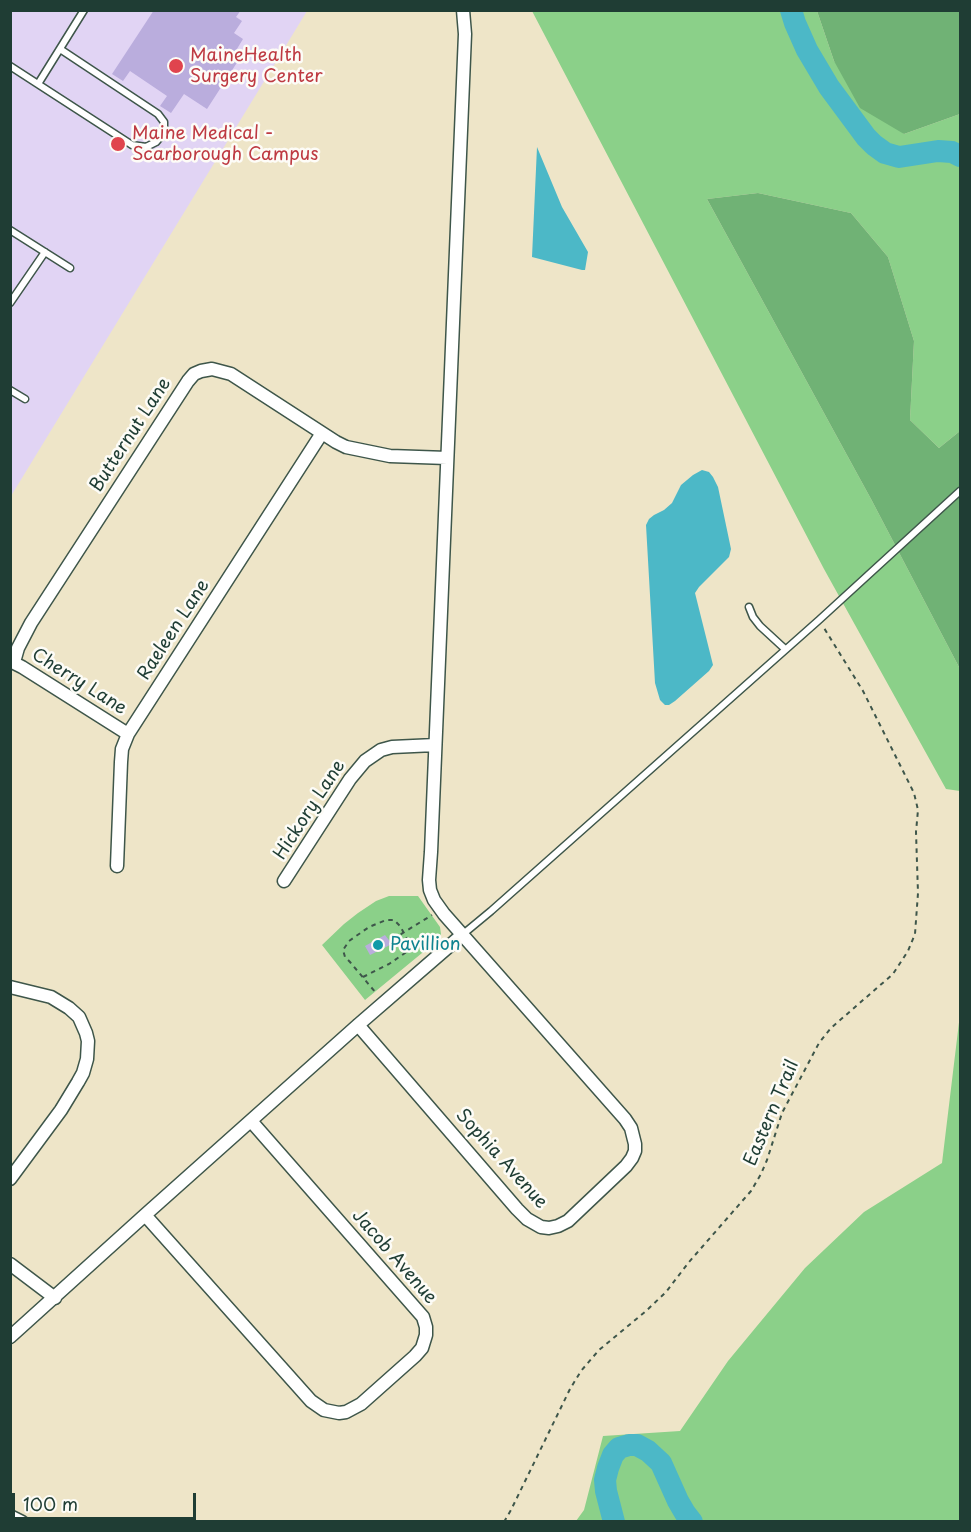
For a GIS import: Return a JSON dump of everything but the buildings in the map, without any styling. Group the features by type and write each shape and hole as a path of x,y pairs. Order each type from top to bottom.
{"street":[{"name":"Sophia Avenue","path":"358,1025 527,1219 541,1227 549,1228 568,1221 626,1166 635,1150 631,1128 618,1110 462,935 434,900 430,890 465,34 463,10"},
{"name":"Butternut Lane","path":"12,662 31,623 194,374 201,370 212,369 231,374 346,447 390,456 447,458"},
{"name":"Raeleen Lane","path":"117,866 122,749 128,734 322,433"},
{"name":"Cherry Lane","path":"12,662 128,734"},
{"name":"Hickory Lane","path":"284,881 350,778 364,761 381,750 392,747 435,745"},
{"path":"10,1337 358,1025 462,935"},
{"path":"10,987 51,997 69,1008 79,1017 88,1041 87,1059 78,1082 61,1110 10,1179"},
{"name":"Jacob Avenue","path":"145,1215 311,1401 324,1410 339,1413 354,1409 369,1398 422,1348 426,1335 423,1317 251,1121"},
{"path":"10,1264 56,1298"},
{"path":"10,1516 22,1521"}],"lane":[{"path":"38,84 84,10"},
{"path":"10,66 132,145 150,146 156,142 165,125 158,114 60,48"},
{"path":"10,230 70,268"},
{"path":"10,303 45,252"},
{"path":"10,390 25,399"},
{"path":"462,935 819,620 960,490"},
{"path":"749,608 760,626 785,649"}],"path":[{"name":"Eastern Trail","path":"504,1521 581,1371 599,1350 666,1292 751,1191 767,1160 785,1107 819,1042 831,1028 893,974 908,951 915,934 918,900 916,832 918,810 914,792 863,691 819,620"},
{"path":"393,939 441,909"},
{"path":"363,977 408,951 410,944 394,920 369,927 349,940 344,950 345,957 384,1002"}],"shaded area":[{"name":"Maine Medical - Scarborough Campus","path":"11,11 307,11 11,496"}],"green space":[{"path":"532,11 817,11 834,61 904,134 960,114 960,431 939,448 910,420 914,341 888,257 851,213 758,193 707,199 871,499 960,669 960,791 946,789 824,569"},
{"path":"817,11 960,11 960,114 904,134 860,108 834,61"},
{"path":"758,193 851,213 888,257 914,341 910,420 939,448 960,431 960,669 871,499 707,199"},
{"path":"389,896 418,896 440,927 441,934 439,939 365,1000 322,945 358,913 376,901"},
{"path":"960,1014 960,1521 576,1521 584,1510 603,1436 680,1431 728,1361 805,1268 864,1212 942,1163"}],"water":[{"path":"537,147 562,207 588,252 585,270 532,257"},
{"path":"702,470 709,472 718,487 731,549 729,557 695,593 713,665 675,701 665,705 660,700 655,683 646,525 649,519 672,503 681,485"}],"waterway":[{"path":"791,10 807,50 829,87 874,145 885,153 899,157 938,151 952,152 960,156"},
{"path":"614,1522 605,1480 613,1455 619,1448 629,1445 637,1445 648,1451 661,1463 678,1501 692,1522"}],"place":[{"name":"MaineHealth Surgery Center","path":"176,66"},
{"name":"Maine Medical - Scarborough Campus","path":"118,144"},
{"name":"Pavillion","path":"378,945"}]}
